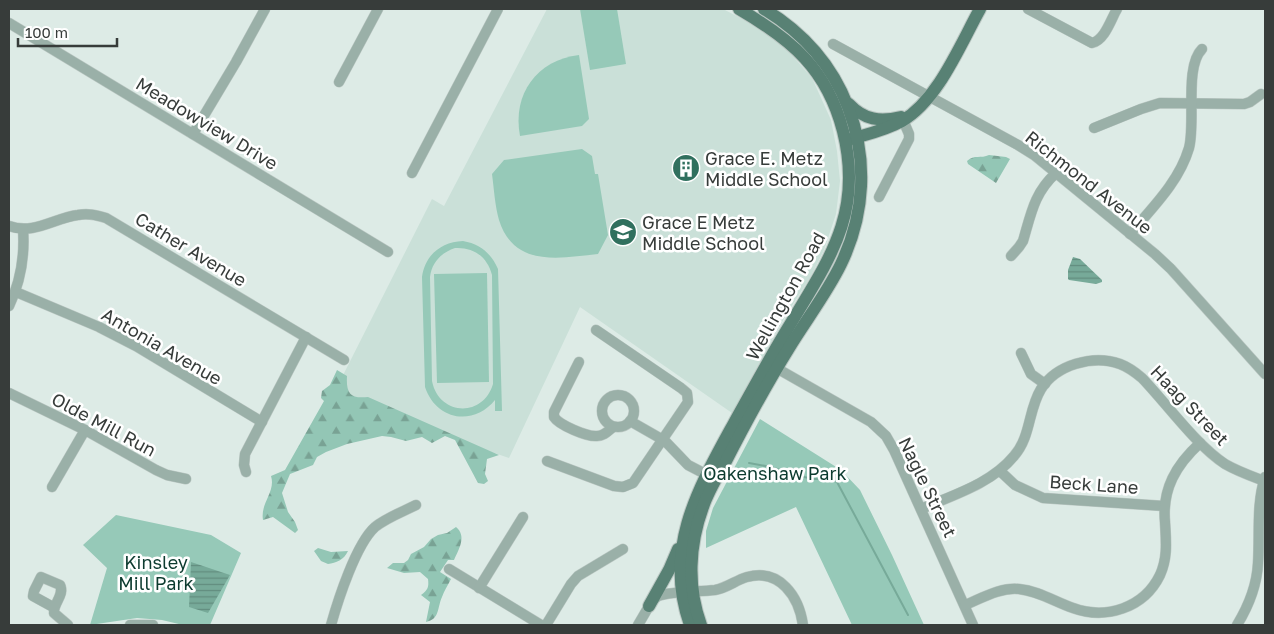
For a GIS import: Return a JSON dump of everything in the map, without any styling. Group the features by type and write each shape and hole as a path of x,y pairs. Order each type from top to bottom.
{"main road":[{"name":"Wellington Road","path":"701,625 687,593 682,558 685,533 693,502 745,423 772,366 840,265 854,230 862,181 862,161 825,86 812,67 784,38 739,9"},
{"path":"852,139 884,129 907,118 930,97 980,9"},
{"name":"Wellington Road","path":"772,11 817,54 832,75 845,100 852,139"},
{"path":"845,100 860,115 871,119 907,118"},
{"name":"Wellington Road","path":"690,625 684,609 693,545 711,477"},
{"path":"649,606 675,558 685,533"}],"street":[{"path":"193,134 265,9"},
{"path":"339,82 378,9"},
{"path":"412,173 498,9"},
{"path":"1028,9 1090,42 1096,43 1101,38 1117,9"},
{"path":"1047,19 1052,9"},
{"name":"Meadowview Drive","path":"9,23 388,252"},
{"name":"Richmond Avenue","path":"833,44 1018,145 1056,173 1171,269 1265,374"},
{"path":"1130,234 1166,191 1183,164 1190,142 1194,64 1198,53 1202,50"},
{"path":"1094,128 1150,105 1171,102 1244,104 1261,94"},
{"path":"879,197 910,139 907,118"},
{"path":"1011,256 1023,241 1036,198 1041,189 1056,173"},
{"name":"Cather Avenue","path":"9,226 31,229 77,215 94,215 106,218 344,360"},
{"path":"9,306 16,292 22,265 24,250 23,229"},
{"name":"Antonia Avenue","path":"16,292 99,327 136,346 262,422"},
{"path":"547,461 623,487 633,482 688,402 687,394 596,330"},
{"path":"246,472 244,454 306,337"},
{"path":"1021,353 1026,367 1031,374 1045,384"},
{"name":"Haag Street","path":"921,509 981,482 1000,471 1019,449 1030,424 1038,396 1045,384 1062,370 1081,362 1100,360 1119,363 1134,371 1200,443 1238,471 1265,479"},
{"path":"579,362 554,412 554,417 560,424 593,436 603,434 614,427 622,427 630,421 634,411 632,403 622,395 614,395 604,403 602,411 604,419 614,427"},
{"name":"Nagle Street","path":"772,366 867,420 882,432 894,450 973,625"},
{"name":"Olde Mill Run","path":"9,393 85,430 156,470 186,480"},
{"path":"630,421 662,440 676,451 688,465 711,477"},
{"path":"52,486 85,430"},
{"path":"965,605 999,591 1013,589 1034,593 1066,606 1091,613 1114,611 1130,606 1152,586 1164,564 1166,547 1164,506 1168,486 1173,475 1186,457 1200,443"},
{"name":"Beck Lane","path":"1000,471 1015,485 1043,498 1164,506"},
{"path":"1237,625 1253,591 1262,544 1259,514 1265,479"},
{"path":"331,625 351,568 371,531 383,522 416,504"},
{"path":"479,588 523,517"},
{"path":"546,625 578,576 623,548"},
{"path":"449,569 541,625"},
{"path":"638,625 649,606 658,596 722,589 752,576 772,578 784,584 800,608 803,625"},
{"path":"54,607 56,617 68,625"},
{"path":"130,625 152,625"}],"shaded area":[{"name":"Grace E Metz Middle School","path":"547,9 723,9 750,23 784,46 812,78 831,120 840,181 836,214 824,250 810,278 786,315 732,413 580,307 509,458 332,397 432,199 444,206"},
{"path":"1073,257 1080,259 1102,282 1096,284 1069,280 1068,270"},
{"path":"191,562 230,575 208,613 189,607"}],"green space":[{"path":"580,9 617,9 626,64 590,70"},
{"path":"579,55 589,119 582,126 520,136 520,106 524,93 531,82 551,64 564,58"},
{"path":"582,149 592,156 595,174 598,174 608,235 598,254 554,258 527,253 515,246 506,235 499,220 492,174 504,160"},
{"path":"989,155 1010,159 996,183 968,164 967,161 972,158"},
{"path":"463,241 480,247 492,258 498,269 502,411 495,411 495,400 486,409 476,414 456,416 446,413 437,407 425,387 422,277 430,256 441,247","holes":["455,248 473,251 483,258 490,268 492,275 493,384 488,395 480,403 471,407 461,408 443,401 436,393 432,381 430,277 433,267 441,255"]},
{"path":"487,273 489,382 437,383 434,274"},
{"path":"337,370 347,376 348,391 353,396 368,397 499,455 487,459 485,474 488,481 484,484 478,483 455,440 445,436 432,443 422,437 406,441 382,436 347,444 326,452 317,457 313,465 290,474 282,493 288,512 298,530 295,533 273,517 263,520 264,508 272,482 271,476 285,470 324,401 321,398 322,391 330,385"},
{"name":"Oakenshaw Park","path":"760,419 841,470 860,490 924,625 852,625 796,507 706,548 706,531 713,508"},
{"name":"Kinsley Mill Park","path":"116,515 211,535 241,553 210,625 183,625 162,620 137,618 90,625 107,568 83,545"},
{"path":"456,527 462,538 460,547 454,560 448,560 440,572 451,579 440,601 436,616 431,621 426,622 430,602 421,595 427,588 428,579 420,572 404,573 387,568 393,563 404,563 411,554 424,547 431,539 447,533"},
{"path":"318,548 331,552 348,551 340,560 328,564 321,561 314,551"}],"waterway":[{"path":"749,463 771,467 798,476 830,479 837,482 908,615"}],"place":[{"name":"Grace E. Metz Middle School","path":"686,168"},
{"name":"Grace E Metz Middle School","path":"623,232"}]}
